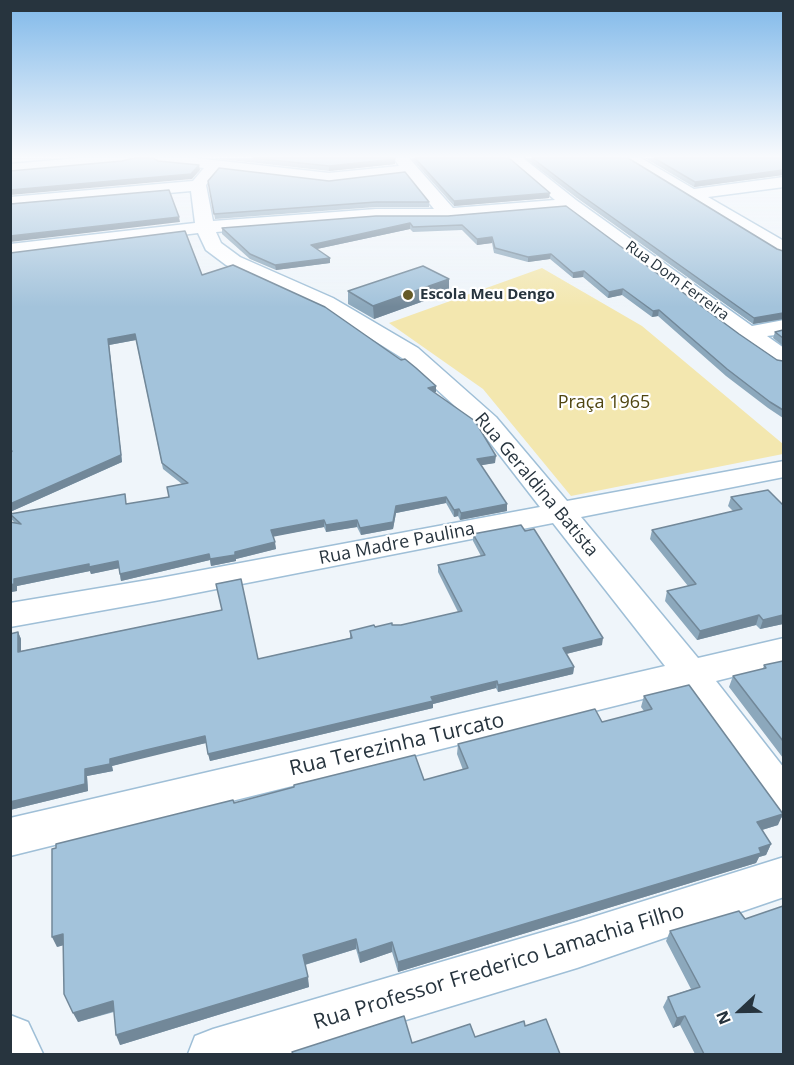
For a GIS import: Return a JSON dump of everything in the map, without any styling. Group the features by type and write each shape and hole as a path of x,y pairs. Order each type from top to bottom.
{"street":[{"name":"Rua Geraldina Batista","path":"202,208 205,227 213,246 233,261 327,302 410,353 487,422 692,675 783,800"},
{"path":"443,208 448,214"},
{"path":"10,250 205,227 376,214 448,214 525,208"},
{"name":"Rua Dom Ferreira","path":"575,208 783,359"},
{"path":"715,208 783,249"},
{"path":"757,233 783,229"},
{"path":"747,333 783,327"},
{"name":"Rua Madre Paulina","path":"10,615 561,513 783,469"},
{"name":"Rua Terezinha Turcato","path":"10,837 692,675 783,651"},
{"name":"Rua Professor Frederico Lamachia Filho","path":"213,1054 577,945 783,877"},
{"path":"10,1040 18,1054"}],"green space":[{"name":"Praça 1965","path":"542,268 642,326 783,444 783,454 571,496 483,389 389,323"}],"building":[{"path":"10,208 176,208 179,217 10,236"},
{"path":"213,208 299,208 214,214"},
{"path":"568,208 739,334 777,360 783,361 783,410 727,369 659,310 653,311 623,289 609,292 584,271 573,273 551,254 528,257 495,248 492,237 477,239 462,225 413,227 410,223 311,245 330,258 275,265 250,254 222,228 376,216 448,216"},
{"path":"599,208 709,208 783,251 783,313 754,318"},
{"path":"185,231 202,275 233,265 325,307 416,368 436,386 428,388 475,421 496,456 477,459 507,504 461,513 459,509 454,510 446,497 396,506 393,522 360,528 357,520 326,525 324,520 271,530 275,542 235,552 235,555 210,559 209,554 120,574 118,561 89,567 89,564 14,579 14,584 10,585 10,522 21,524 10,514 125,494 126,504 169,497 167,487 188,483 162,463 135,334 108,339 121,455 10,504 10,454 12,451 10,452 10,253"},
{"path":"423,266 449,279 373,306 348,291"},
{"path":"783,330 783,338 775,332"},
{"path":"768,490 783,505 783,615 763,620 759,615 700,631 667,591 696,584 652,530 742,509 731,497"},
{"path":"521,525 525,531 534,529 603,638 563,648 574,667 498,685 497,681 431,697 433,701 208,754 205,736 146,750 110,759 110,764 85,769 85,784 10,802 10,634 18,632 18,652 222,610 216,584 241,579 258,659 352,638 350,631 374,625 375,627 392,623 392,625 401,625 462,611 438,565 485,555 473,534"},
{"path":"783,661 783,741 733,676 766,668 764,665"},
{"path":"689,685 783,814 757,822 771,844 759,848 761,853 398,962 392,942 359,953 356,939 303,955 308,977 116,1035 113,1001 73,1013 64,994 63,934 52,937 52,849 56,848 56,844 233,800 234,803 294,787 294,785 415,755 424,780 468,768 458,744 595,709 602,722 652,709 644,696"},
{"path":"783,906 783,1054 704,1054 685,1016 677,1018 668,997 700,987 670,931 739,911 745,919"},
{"path":"404,1016 412,1043 470,1024 475,1037 524,1021 525,1026 546,1019 560,1054 293,1054 292,1052"}],"place":[{"name":"Escola Meu Dengo","path":"408,295"}]}
